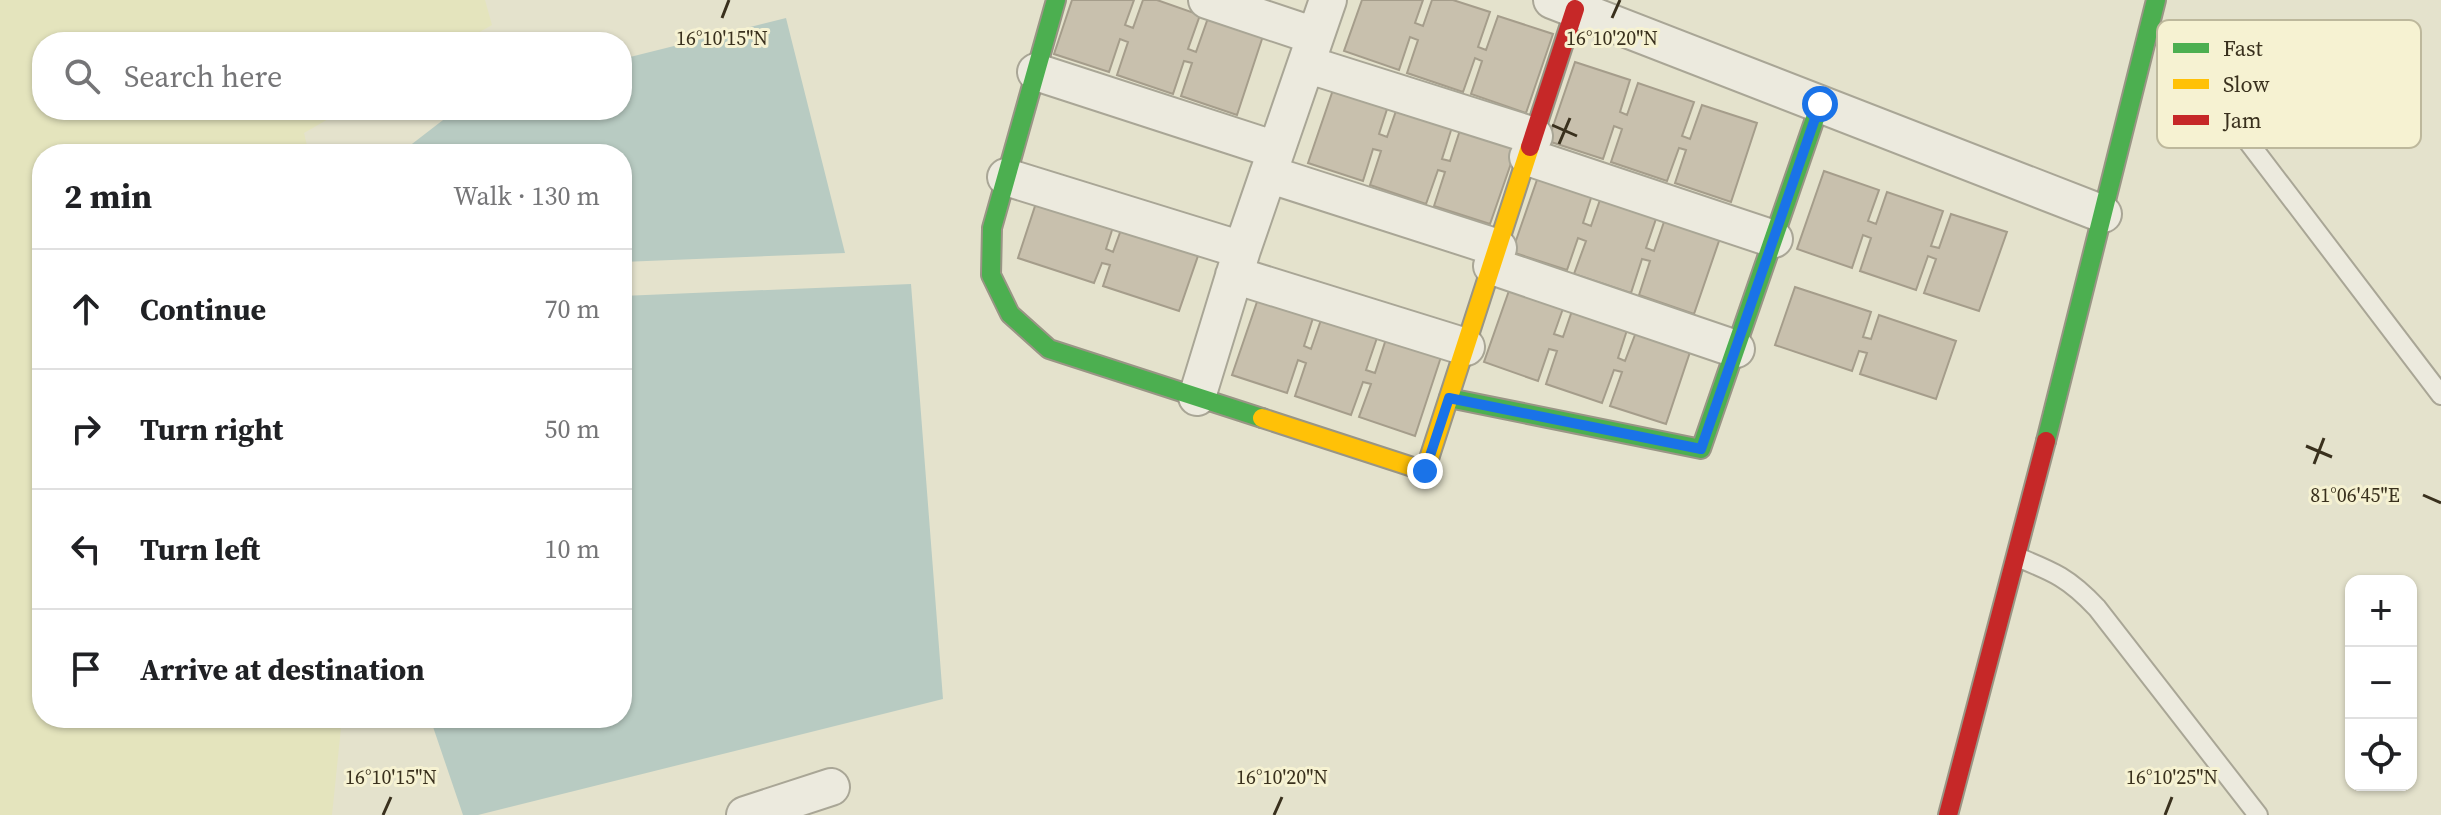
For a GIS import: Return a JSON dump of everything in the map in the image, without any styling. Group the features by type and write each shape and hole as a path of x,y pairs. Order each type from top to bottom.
{"street":[{"path":"1056,0 992,228 991,275 1010,314 1049,349 1425,471 1531,146 1564,4 2103,214"},
{"path":"1207,0 1311,50 1531,146 1774,239"},
{"path":"1197,397 1238,263 1328,0"},
{"path":"1948,815 2017,557 2156,0"},
{"path":"1036,72 1272,162 1495,257 1736,349"},
{"path":"1449,398 1701,449 1820,104"},
{"path":"1006,177 1466,347"},
{"path":"766,812 831,787"}],"lane":[{"path":"2253,148 2441,395"},
{"path":"2017,557 2075,585 2097,608 2258,815"}],"green space":[{"path":"0,0 485,0 492,25 480,32 32,32 32,120 327,120 304,133 307,144 32,144 32,728 341,728 332,815 0,815"}],"shaded area":[{"path":"786,18 845,253 632,262 632,144 412,144 443,120 632,120 632,56"},
{"path":"911,284 943,699 478,815 463,815 433,728 632,728 632,296"}],"building":[{"path":"1072,0 1134,0 1125,25 1133,28 1143,0 1157,0 1200,15 1188,49 1196,52 1208,18 1263,36 1237,115 1181,96 1192,63 1184,61 1173,94 1117,75 1128,42 1120,39 1109,72 1054,54"},
{"path":"1362,0 1423,0 1415,23 1423,26 1432,0 1453,0 1490,12 1478,47 1486,50 1498,16 1553,34 1526,113 1471,94 1482,61 1475,58 1463,92 1407,73 1418,40 1410,37 1399,70 1344,51"},
{"path":"1575,62 1630,80 1620,112 1627,115 1638,83 1694,102 1682,136 1690,139 1702,105 1757,123 1731,202 1675,183 1686,150 1679,148 1667,181 1611,162 1622,129 1614,126 1603,159 1548,141"},
{"path":"1335,84 1389,103 1379,134 1387,137 1398,105 1453,124 1442,159 1450,161 1461,127 1517,146 1490,224 1434,206 1445,172 1438,170 1426,204 1370,185 1381,151 1373,149 1363,181 1308,163"},
{"path":"1824,171 1879,190 1868,221 1876,224 1887,192 1943,211 1931,246 1939,248 1951,214 2007,232 1979,311 1924,293 1936,259 1928,256 1916,290 1860,271 1871,238 1863,235 1852,268 1797,249"},
{"path":"1539,174 1593,192 1583,223 1591,226 1602,194 1658,213 1646,248 1654,251 1666,216 1721,235 1694,314 1639,295 1650,261 1642,259 1631,293 1574,274 1586,241 1578,238 1567,270 1512,252"},
{"path":"1037,200 1114,224 1106,249 1113,252 1122,227 1199,253 1179,311 1103,286 1110,265 1102,263 1094,283 1018,258"},
{"path":"1511,285 1565,303 1554,334 1563,337 1574,305 1629,324 1618,358 1625,361 1638,327 1692,346 1666,424 1610,406 1622,372 1614,370 1602,403 1546,384 1557,351 1549,349 1538,381 1484,362"},
{"path":"1795,287 1871,312 1863,337 1871,339 1879,315 1956,341 1936,399 1860,374 1867,353 1859,351 1852,371 1775,345"},
{"path":"1259,296 1314,315 1304,346 1311,349 1322,317 1378,335 1366,370 1375,373 1386,339 1441,357 1415,436 1359,417 1371,384 1363,382 1351,415 1295,396 1306,363 1298,360 1287,393 1232,375"}],"traffic: fast":[{"path":"1056,0 992,228 991,275 1010,314 1049,349 1262,418"},
{"path":"2046,441 2156,0"},
{"path":"1449,398 1701,449 1820,104"}],"traffic: slow":[{"path":"1262,418 1425,471 1530,147"}],"traffic: jam":[{"path":"1530,147 1575,9"},
{"path":"1948,815 2046,441"}],"route":[{"path":"1425,471 1449,398 1701,449 1820,104"}]}
